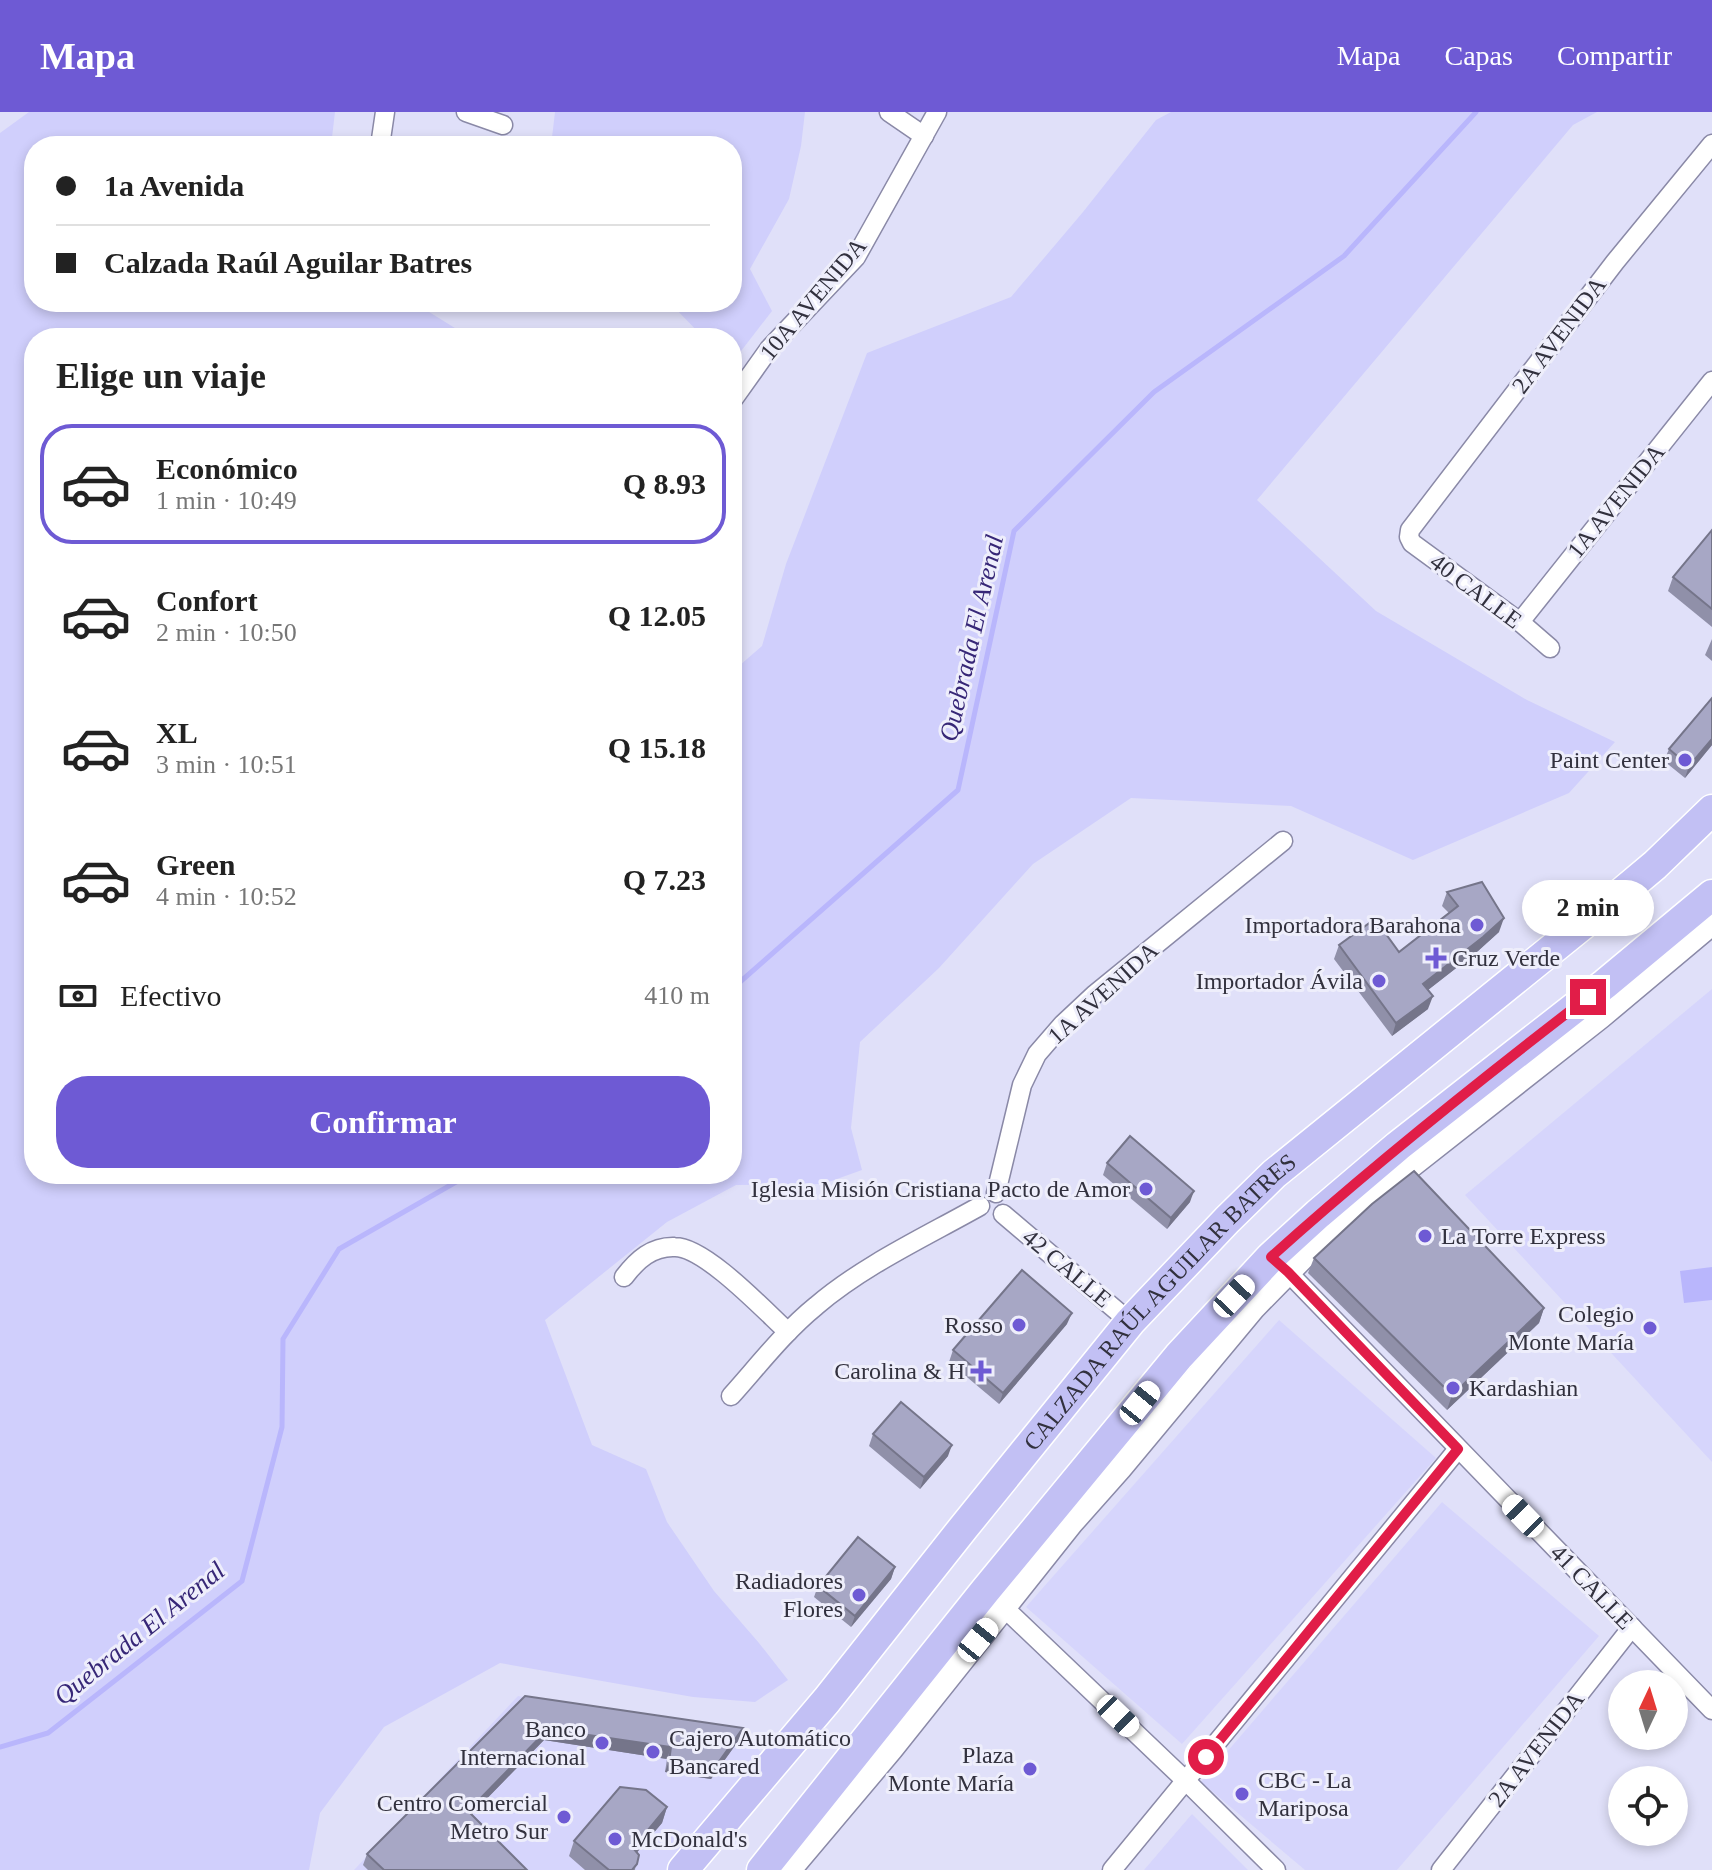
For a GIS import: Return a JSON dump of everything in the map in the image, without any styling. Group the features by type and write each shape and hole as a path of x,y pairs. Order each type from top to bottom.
{"highway":[{"name":"CALZADA RAÚL AGUILAR BATRES","path":"683,1870 818,1711 1130,1322 1227,1220 1274,1174 1624,891 1712,810"},
{"name":"CALZADA RAÚL AGUILAR BATRES","path":"762,1870 995,1599 1179,1356 1280,1264 1318,1214 1398,1146 1605,984 1712,895"}],"street":[{"path":"381,136 385,112"},
{"path":"466,112 503,125"},
{"path":"889,112 924,136"},
{"name":"10A AVENIDA","path":"742,387 769,349 856,257 937,112"},
{"name":"2A AVENIDA","path":"1410,530 1615,262 1710,149"},
{"name":"1A AVENIDA","path":"1520,622 1712,381"},
{"name":"40 CALLE","path":"1410,530 1412,543 1520,622 1550,648"},
{"name":"1A AVENIDA","path":"996,1193 1022,1085 1037,1054 1094,995 1283,841"},
{"path":"1280,1264 1331,1231 1601,1017 1712,924"},
{"path":"731,1396 788,1332 844,1284 980,1206 987,1194 996,1193 1003,1197 1006,1209 999,1217 987,1217 980,1206"},
{"name":"42 CALLE","path":"1003,1214 1130,1322"},
{"path":"624,1277 638,1260 655,1250 675,1247 689,1249 729,1277 788,1332"},
{"name":"41 CALLE","path":"1280,1264 1712,1710"},
{"path":"1112,1870 1458,1449"},
{"path":"790,1870 892,1749 995,1599 1276,1870"},
{"name":"2A AVENIDA","path":"1441,1870 1632,1627"}],"shaded area":[{"path":"29,112 335,112 332,136 24,136 24,312 429,312 455,328 24,328 24,1184 742,1184 742,663 762,646 786,564 867,353 1011,297 1156,120 1171,112 1597,112 1573,125 1257,500 1376,611 1527,700 1615,742 1569,793 1413,860 1291,806 1131,798 1033,864 939,968 860,1042 851,1128 862,1170 823,1184 736,1185 667,1222 545,1320 592,1445 646,1469 667,1522 714,1591 788,1680 755,1702 693,1697 500,1663 384,1727 320,1813 309,1870 0,1870 0,133"},
{"path":"555,112 805,112 789,199 750,269 772,311 742,350 742,328 694,328 679,312 742,312 742,136 552,136"},
{"name":"Colegio Monte María","path":"1712,989 1712,1462 1465,1195"},
{"path":"1712,1267 1712,1300 1684,1303 1680,1271"},
{"path":"1279,1320 1436,1458 1182,1744 1026,1607"},
{"path":"1442,1502 1599,1636 1397,1870 1305,1870 1201,1782"},
{"name":"Centro Comercial Metro Sur","path":"518,1696 746,1738 774,1764 674,1870 354,1870"},
{"path":"1192,1814 1248,1870 1144,1870"}],"building":[{"path":"1712,530 1712,609 1673,577"},
{"path":"1712,698 1712,739 1689,766 1669,749"},
{"path":"1482,882 1504,918 1423,984 1433,996 1396,1023 1339,945 1375,919 1399,952 1458,906 1447,892"},
{"name":"Iglesia Misión Cristiana Pacto de Amor","path":"1130,1136 1194,1191 1171,1218 1107,1163"},
{"path":"1414,1171 1544,1308 1452,1395 1314,1258 1372,1204"},
{"path":"1022,1270 1072,1313 1003,1393 953,1350"},
{"path":"901,1402 952,1445 924,1477 873,1434"},
{"path":"858,1537 895,1567 855,1616 818,1586"},
{"path":"525,1696 743,1728 715,1767 669,1761 671,1747 548,1729 468,1811 527,1870 384,1870 367,1854"},
{"name":"McDonald's","path":"620,1787 646,1790 667,1807 633,1848 639,1855 632,1870 609,1870 574,1841"}],"waterway":[{"name":"Quebrada El Arenal","path":"742,980 958,790 1014,531 1154,392 1344,256 1476,112"},
{"name":"Quebrada El Arenal","path":"0,1747 48,1733 242,1581 282,1427 283,1339 339,1249 453,1184"}],"place":[{"name":"Paint Center","path":"1685,760"},
{"name":"Importadora Barahona","path":"1477,925"},
{"name":"Cruz Verde","path":"1436,958"},
{"name":"Importador Ávila","path":"1379,981"},
{"name":"Iglesia Misión Cristiana Pacto de Amor","path":"1146,1189"},
{"name":"La Torre Express","path":"1425,1236"},
{"name":"Rosso","path":"1019,1325"},
{"name":"Colegio Monte María","path":"1650,1328"},
{"name":"Carolina & H","path":"981,1371"},
{"name":"Kardashian","path":"1453,1388"},
{"name":"Radiadores Flores","path":"859,1595"},
{"name":"Banco Internacional","path":"602,1743"},
{"name":"Cajero Automático Bancared","path":"653,1752"},
{"name":"Plaza Monte María","path":"1030,1769"},
{"name":"CBC - La Mariposa","path":"1242,1794"},
{"name":"Centro Comercial Metro Sur","path":"564,1817"},
{"name":"McDonald's","path":"615,1839"}],"route":[{"path":"1206,1757 1458,1449 1271,1257 1398,1146 1588,997"}]}
